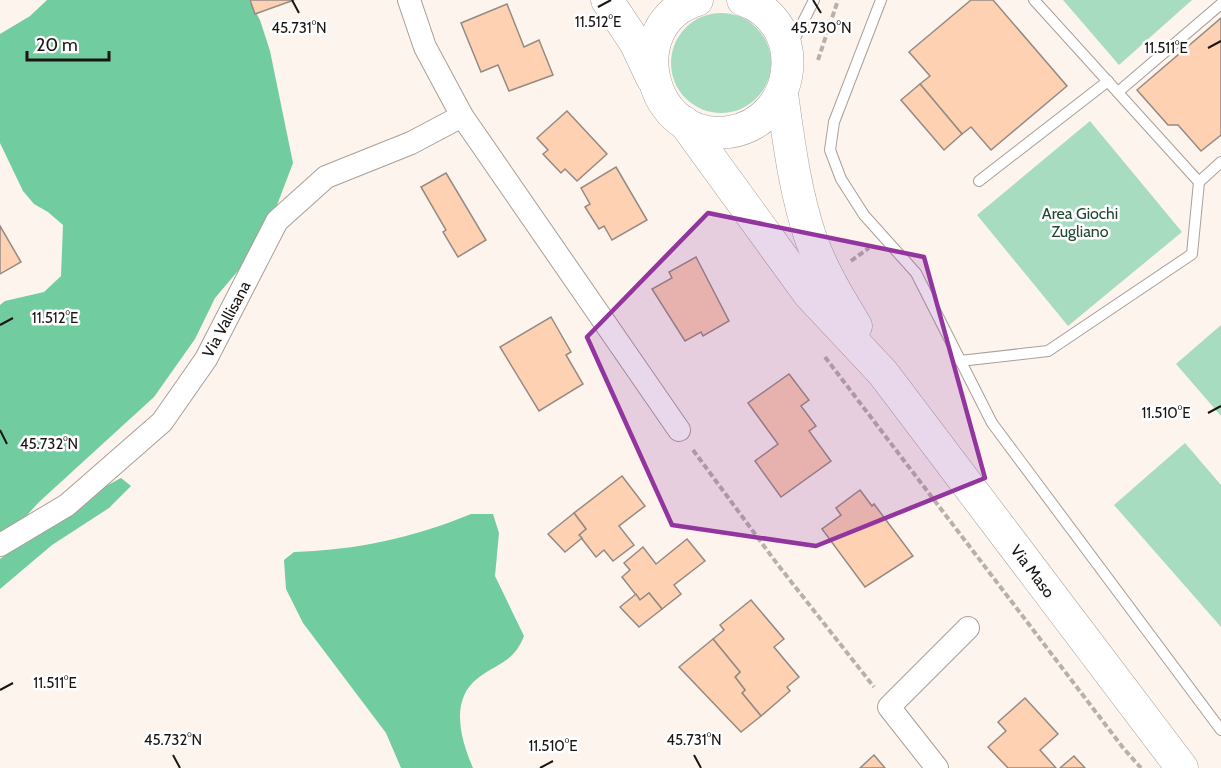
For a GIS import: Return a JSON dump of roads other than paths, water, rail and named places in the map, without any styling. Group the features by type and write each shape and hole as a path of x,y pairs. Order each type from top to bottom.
{"main road":[{"path":"607,0 635,42 665,105 684,122 808,294 883,373"},
{"path":"654,82 651,62 655,43 663,26 676,11 697,0"},
{"path":"684,122 705,131 728,132 750,126 769,112 782,94 788,74 788,52 780,31 766,13 746,0"},
{"path":"782,94 792,169 811,240 829,280 883,373"},
{"name":"Via Maso","path":"883,373 1182,768"}],"street":[{"path":"410,0 425,47 462,116 679,430"},
{"name":"Via Vallisana","path":"0,545 67,505 162,422 206,359 278,221 326,177 411,143 462,116"},
{"path":"937,768 889,707 968,628"}],"lane":[{"path":"788,52 814,0"},
{"path":"881,0 834,122 830,150 841,179 864,215 916,273 992,423 1221,730"},
{"path":"1034,0 1199,182"},
{"path":"1118,92 1221,4"},
{"path":"979,182 1108,81"},
{"path":"960,361 1048,351 1105,315 1192,254 1199,182 1221,162"}],"park label":[{"name":"Area Giochi Zugliano","path":"1080,222"}]}
